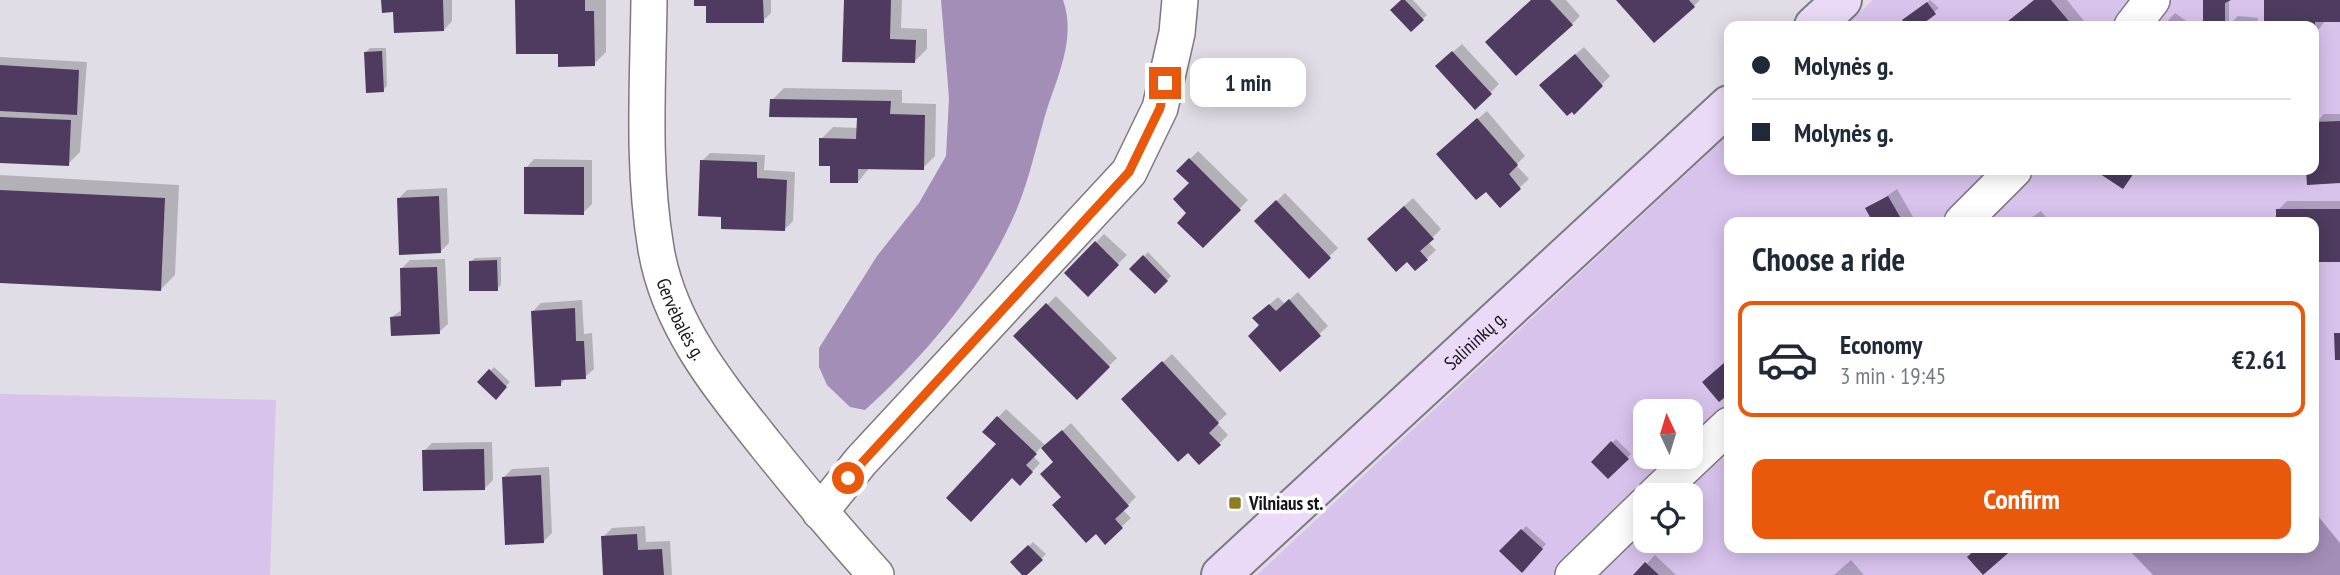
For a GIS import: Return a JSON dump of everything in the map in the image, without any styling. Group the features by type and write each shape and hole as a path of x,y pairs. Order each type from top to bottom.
{"main road":[{"path":"1819,21 1842,0"},
{"name":"Salininkų g.","path":"1221,575 1724,110"}],"street":[{"name":"Gervėbalės g.","path":"649,0 648,181 656,251 677,315 708,373 820,512 876,575"},
{"path":"820,512 861,461 1129,172 1160,108 1177,33 1180,0"},
{"path":"2136,21 2152,0"},
{"path":"1967,217 2009,175"},
{"path":"1668,483 1724,430"},
{"path":"1573,575 1633,517"}],"shaded area":[{"path":"941,0 1063,0 1068,28 1064,55 1021,198 987,267 931,343 888,389 865,410 850,407 827,385 819,367 819,348 877,256 919,203 946,156 949,98"},
{"path":"1873,0 2340,0 2340,543 2319,517 2319,217 1724,217 1724,553 2132,553 2153,575 1257,575 1724,139 1724,175 2319,175 2319,21 1850,21"},
{"path":"0,394 276,400 270,575 0,575"},
{"path":"2319,517 2340,543 2340,575 2153,575 2132,553 2319,553"}],"building":[{"path":"381,0 443,0 444,31 394,33 393,12 382,13"},
{"path":"515,0 585,0 585,11 594,11 595,66 558,67 558,54 516,54"},
{"path":"694,0 763,0 764,23 706,23 706,6 694,6"},
{"path":"844,0 891,0 890,39 916,40 915,63 842,62"},
{"path":"1401,0 1405,0 1424,20 1411,32 1390,10"},
{"path":"1531,0 1550,0 1573,25 1516,76 1485,42"},
{"path":"1616,0 1689,0 1695,7 1654,43"},
{"path":"2034,0 2051,0 2069,21 2008,21"},
{"path":"2203,0 2231,0 2225,3 2225,21 2203,21"},
{"path":"2264,0 2340,0 2340,22 2264,21"},
{"path":"1927,2 1936,14 1927,21 1902,20"},
{"path":"382,51 384,92 366,93 364,52"},
{"path":"1452,51 1492,94 1475,110 1435,66"},
{"path":"1575,54 1603,86 1574,115 1572,112 1567,116 1539,85"},
{"path":"0,65 79,70 77,115 0,111"},
{"path":"770,99 891,101 890,114 925,115 924,170 858,169 858,183 830,183 830,166 819,166 819,138 856,139 857,118 769,117"},
{"path":"0,117 71,120 69,166 0,163"},
{"path":"1477,118 1518,165 1509,174 1521,189 1500,208 1486,192 1476,200 1436,154"},
{"path":"2340,121 2340,183 2307,185 2306,175 2319,175 2319,122"},
{"path":"1189,158 1241,210 1203,248 1177,223 1186,213 1173,199 1189,183 1176,171"},
{"path":"700,160 757,162 757,178 787,180 785,231 721,229 721,217 698,216"},
{"path":"524,167 584,167 584,215 524,214"},
{"path":"2102,175 2133,175 2123,189"},
{"path":"0,190 165,198 161,291 0,283"},
{"path":"439,196 441,253 399,255 397,198"},
{"path":"1888,196 1900,217 1870,217 1865,208"},
{"path":"1276,200 1331,258 1309,279 1254,221"},
{"path":"1404,206 1434,239 1420,251 1428,260 1415,271 1407,262 1396,272 1367,239"},
{"path":"2276,209 2340,209 2340,262 2319,262 2319,217 2276,217"},
{"path":"1095,241 1119,265 1088,297 1064,273"},
{"path":"1143,255 1168,281 1155,294 1129,269"},
{"path":"497,260 498,291 469,291 469,261"},
{"path":"437,267 440,334 391,336 390,317 401,316 400,268"},
{"path":"1289,299 1321,336 1280,372 1248,336 1259,325 1252,318 1269,304 1276,311"},
{"path":"1046,303 1110,367 1077,400 1013,336"},
{"path":"575,308 576,341 584,341 586,379 561,380 561,386 535,387 531,311"},
{"path":"2334,333 2340,333 2340,360 2335,360"},
{"path":"1162,361 1219,423 1209,433 1221,445 1199,465 1188,453 1178,462 1121,399"},
{"path":"1724,363 1724,398 1719,402 1702,382"},
{"path":"489,369 507,387 496,400 477,382"},
{"path":"997,416 1037,454 1026,465 1033,472 1020,486 1012,478 971,522 946,498 996,444 982,432"},
{"path":"1062,430 1129,506 1115,519 1123,528 1105,545 1096,534 1086,543 1052,505 1061,497 1040,474 1053,462 1041,448"},
{"path":"1611,441 1629,459 1608,479 1591,462"},
{"path":"484,449 485,490 423,491 422,450"},
{"path":"541,475 544,543 505,545 502,477"},
{"path":"1521,529 1543,549 1522,573 1499,551"},
{"path":"637,534 638,550 662,549 664,575 603,575 601,536"},
{"path":"1028,545 1043,560 1027,575 1022,575 1010,562"},
{"path":"1971,553 2008,553 1983,575 1967,557"},
{"path":"1645,562 1659,575 1633,575"}],"place":[{"name":"Vilniaus st.","path":"1235,503"}],"route":[{"path":"848,478 1129,172 1160,108 1165,83"}]}
